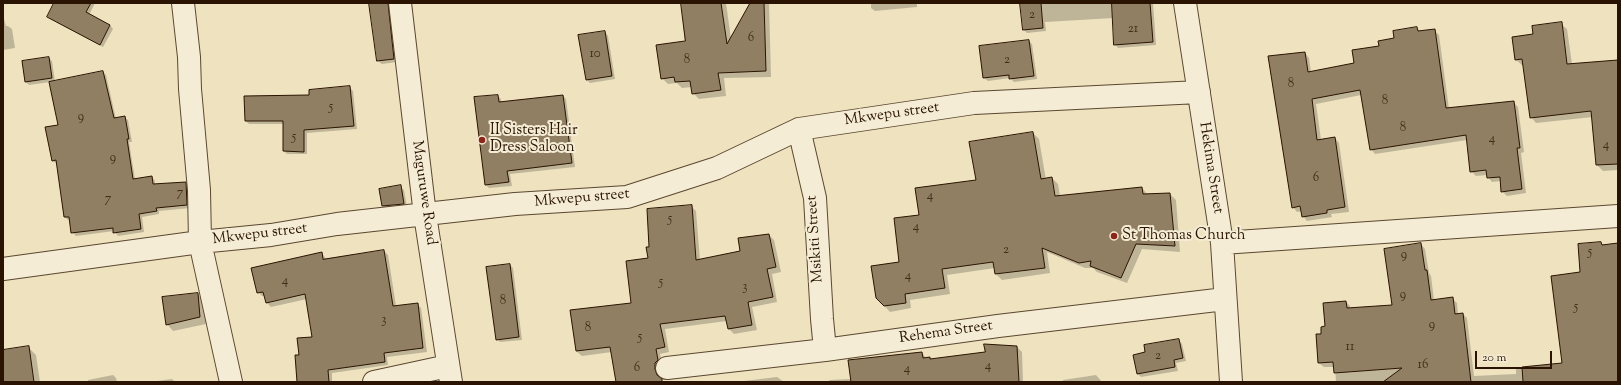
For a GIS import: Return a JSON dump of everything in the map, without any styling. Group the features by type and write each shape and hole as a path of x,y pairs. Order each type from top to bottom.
{"street":[{"path":"183,3 189,57 190,88 199,190 200,242 231,382"},
{"name":"Maguruwe Road","path":"400,3 425,215 449,374"},
{"name":"Hekima Street","path":"1185,3 1222,243 1231,382"},
{"name":"Mkwepu street","path":"3,269 200,242 271,235 337,224 515,204 627,197 717,168 799,129 974,103 1199,92"},
{"name":"Msikiti Street","path":"799,129 815,198 822,319 826,350"},
{"path":"1222,243 1618,216"},
{"name":"Rehema Street","path":"667,368 826,350 998,326 1225,298"},
{"path":"374,382 449,374"}],"building":[{"path":"54,3 91,3 86,12 110,25 100,45 47,17"},
{"path":"369,3 388,3 394,59 377,61"},
{"path":"681,3 721,3 727,44 750,3 764,3 766,71 718,73 721,90 692,94 690,81 675,82 674,77 661,79 656,45 685,41"},
{"path":"1020,3 1041,3 1043,28 1023,30"},
{"path":"1112,3 1150,3 1153,42 1114,45"},
{"path":"1562,22 1567,64 1618,60 1618,164 1596,165 1591,111 1530,118 1522,59 1515,60 1512,37 1533,34 1532,26"},
{"path":"1417,27 1418,31 1435,29 1446,108 1514,101 1520,148 1517,148 1522,189 1501,192 1500,177 1487,178 1486,170 1470,172 1466,135 1370,150 1360,90 1312,99 1317,140 1335,137 1345,207 1327,210 1327,213 1302,217 1300,206 1292,208 1268,56 1305,52 1308,72 1354,63 1352,50 1379,46 1378,41 1394,38 1393,31"},
{"path":"605,31 612,76 586,80 578,35"},
{"path":"1029,40 1034,76 1009,79 1009,75 983,78 979,46"},
{"path":"49,57 52,78 25,82 22,61"},
{"path":"103,71 114,118 125,116 133,179 152,176 153,184 186,182 187,205 156,208 157,211 139,214 141,229 113,233 113,228 71,233 69,217 64,217 56,160 52,161 45,127 58,125 49,82"},
{"path":"350,86 354,126 304,130 304,152 283,151 283,121 245,121 244,96 309,95 309,90"},
{"path":"498,95 499,102 563,95 572,163 507,171 509,182 485,185 474,97"},
{"path":"1033,132 1041,179 1052,177 1055,196 1142,187 1143,194 1170,193 1175,246 1136,244 1121,278 1090,266 1091,261 1079,263 1042,248 1045,268 995,274 993,262 942,269 945,288 905,294 906,303 884,306 876,298 871,266 899,262 894,218 919,215 915,188 976,180 969,142"},
{"path":"401,185 404,204 382,206 379,189"},
{"path":"692,205 696,260 740,251 738,238 769,234 776,267 767,269 773,297 748,302 752,325 728,329 725,316 660,324 665,347 656,349 658,360 655,363 655,369 657,375 662,379 662,382 616,382 610,347 576,351 570,310 631,303 626,261 648,258 646,247 649,247 647,209"},
{"path":"1601,242 1602,245 1618,243 1618,382 1523,382 1522,367 1562,363 1551,276 1580,272 1578,244"},
{"path":"1421,243 1425,270 1427,270 1431,300 1453,297 1455,314 1463,313 1471,382 1383,382 1402,368 1334,373 1333,362 1318,363 1316,334 1321,334 1321,327 1325,326 1323,303 1346,301 1347,308 1392,305 1384,249"},
{"path":"384,250 393,306 418,303 423,348 384,353 385,362 328,370 329,382 297,382 295,355 299,355 297,338 312,337 305,294 266,303 263,292 257,293 251,268 322,252 323,259"},
{"path":"510,264 519,337 496,340 486,267"},
{"path":"198,293 200,317 166,325 162,297"},
{"path":"1179,339 1183,358 1174,360 1175,367 1137,374 1133,355 1145,352 1144,345"},
{"path":"984,344 1017,346 1019,382 851,382 848,360 922,352 923,358 930,357 930,359 985,352"},
{"path":"29,346 34,382 3,382 3,350"}],"place":[{"name":"II Sisters Hair Dress Saloon","path":"482,140"},
{"name":"St Thomas Church","path":"1114,236"}]}
